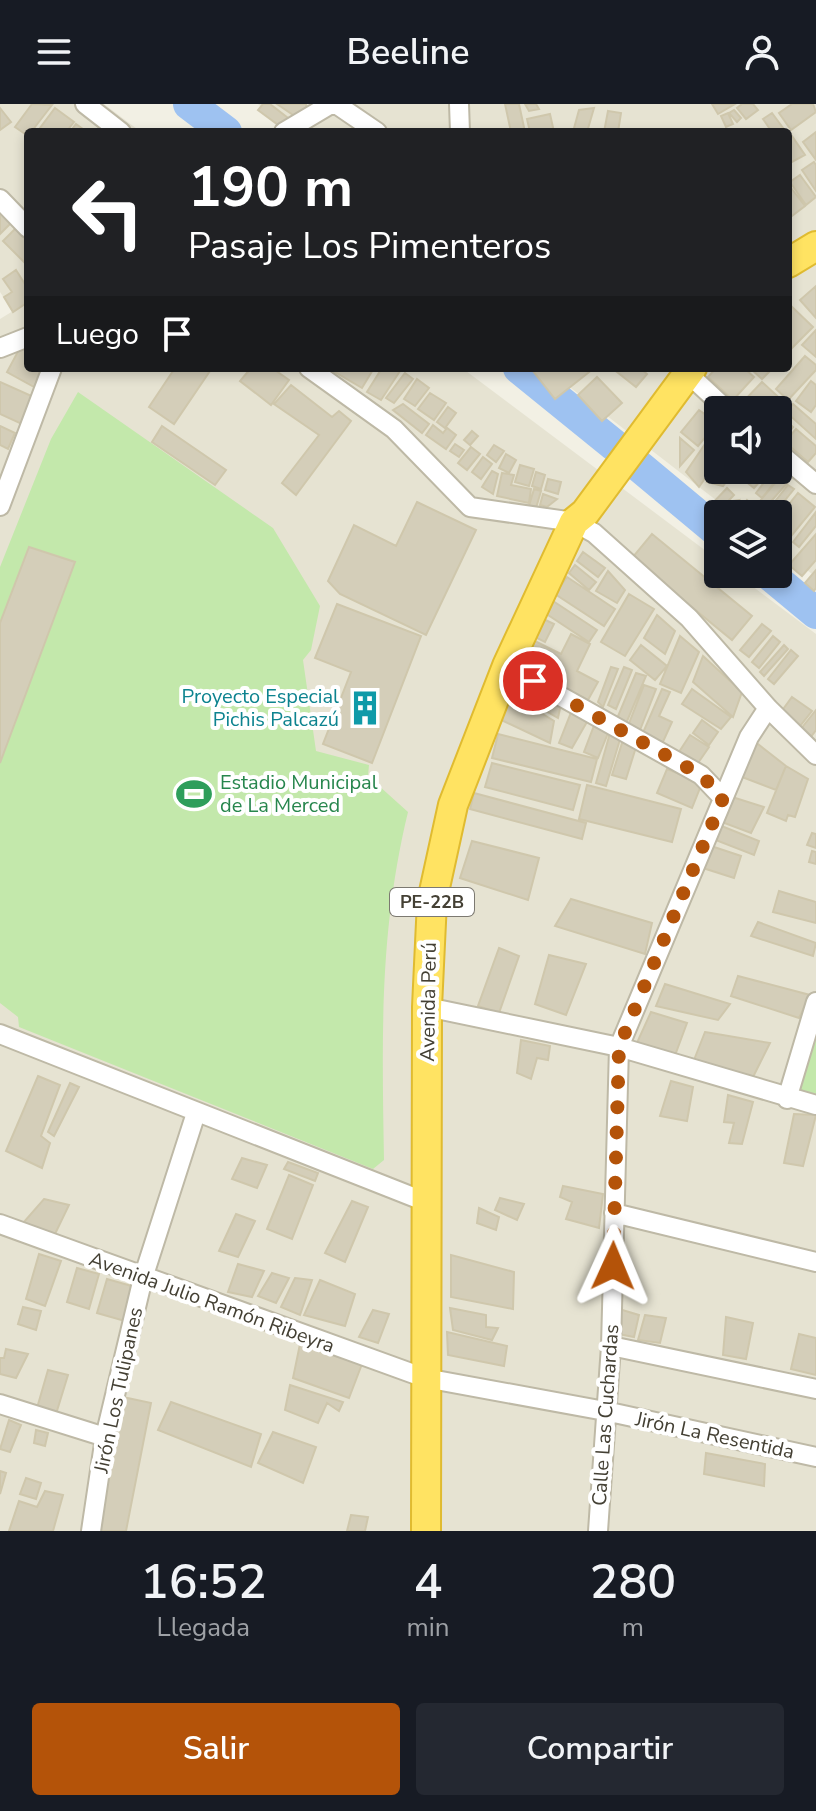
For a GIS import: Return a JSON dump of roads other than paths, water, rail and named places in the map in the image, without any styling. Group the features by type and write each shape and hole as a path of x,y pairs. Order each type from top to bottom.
{"highway":[{"path":"792,261 816,246"},
{"name":"Avenida Perú","path":"426,1531 427,1007 432,901 453,805 507,666 574,522 585,513 686,372"}],"street":[{"path":"85,104 116,128"},
{"path":"291,128 334,104 369,128"},
{"path":"459,104 460,128"},
{"path":"0,199 24,224"},
{"path":"0,348 24,339"},
{"path":"0,506 50,372"},
{"path":"315,372 394,429 470,507 574,522 594,533 689,618 768,708 816,755"},
{"path":"689,372 713,396"},
{"path":"792,462 814,478"},
{"path":"507,666 701,775 723,798"},
{"name":"Calle Las Cuchardas","path":"598,1531 611,1346 619,1047 749,737 768,708"},
{"path":"787,1099 816,1002"},
{"path":"427,1007 619,1047 787,1099 816,1105"},
{"path":"2,1040 426,1202"},
{"name":"Jirón Los Tulipanes","path":"91,1531 105,1437 143,1278 196,1113"},
{"path":"614,1213 816,1262"},
{"name":"Avenida Julio Ramón Ribeyra","path":"0,1224 425,1378"},
{"path":"611,1346 816,1389"},
{"name":"Jirón La Resentida","path":"425,1378 605,1411 816,1457"},
{"path":"0,1404 105,1437"}],"waterway":[{"path":"189,104 221,128"},
{"path":"524,372 614,445"},
{"path":"640,467 704,520"},
{"path":"786,588 816,613"}],"place":[{"name":"Proyecto Especial Pichis Palcazú","path":"365,708"},
{"name":"Estadio Municipal de La Merced","path":"194,794"}]}
